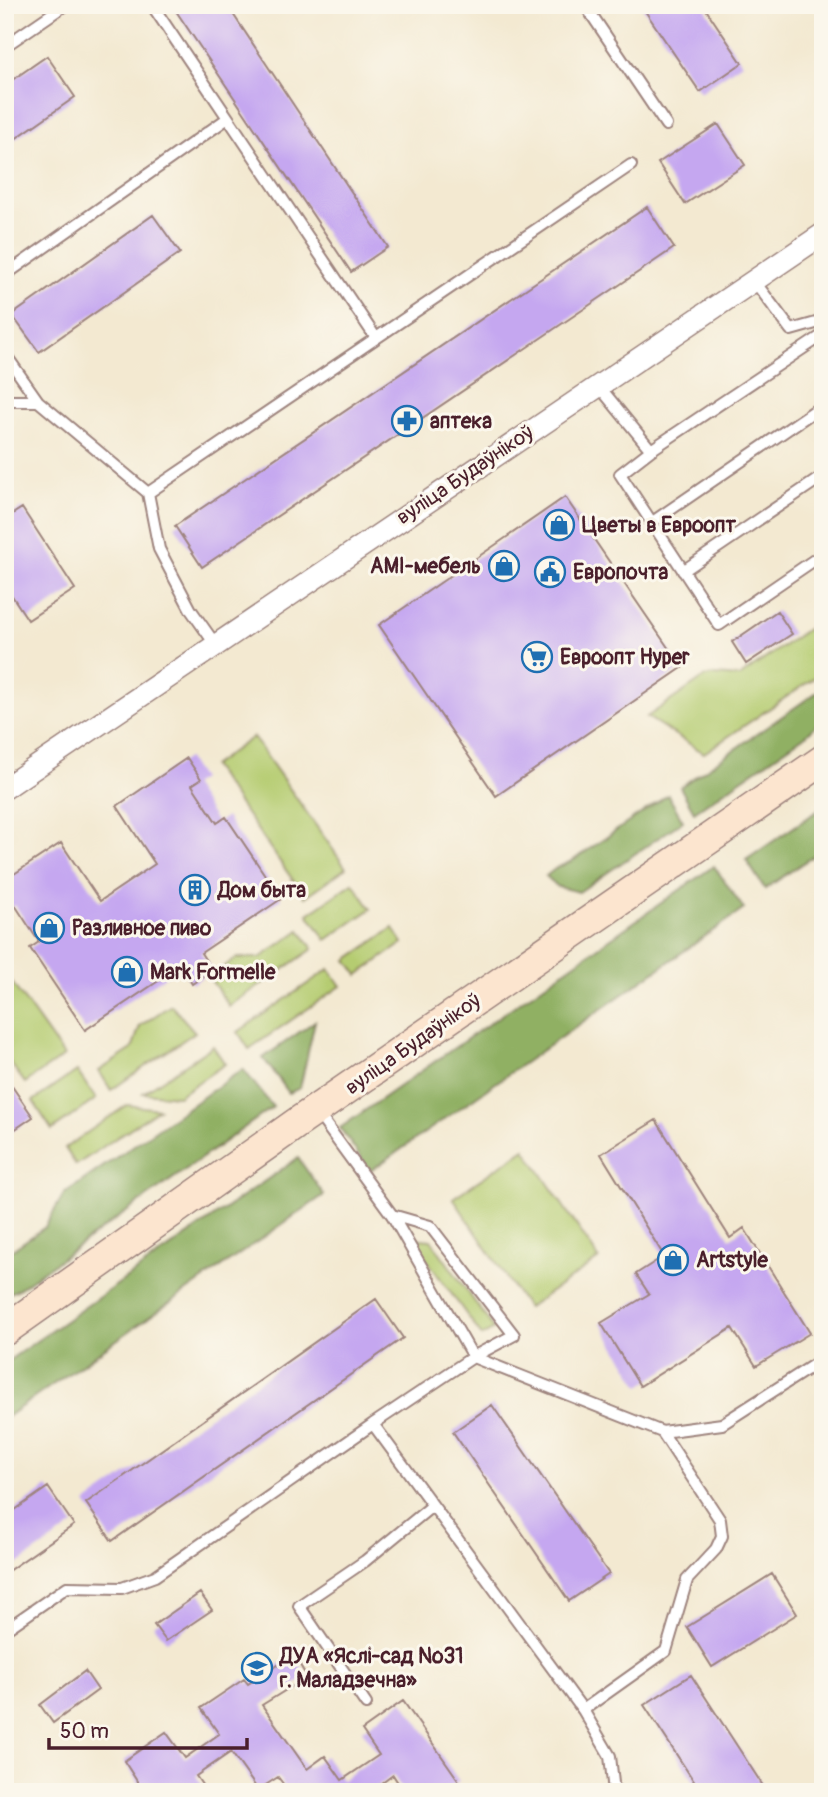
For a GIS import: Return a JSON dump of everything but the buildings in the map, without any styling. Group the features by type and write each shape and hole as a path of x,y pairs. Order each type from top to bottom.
{"main road":[{"name":"вуліца Будаўнікоў","path":"5,1330 823,760"}],"street":[{"name":"вуліца Будаўнікоў","path":"5,788 823,234"}],"lane":[{"path":"5,46 65,5"},
{"path":"152,5 376,338"},
{"path":"585,5 666,125"},
{"path":"5,275 228,118"},
{"path":"148,493 631,165"},
{"path":"755,282 791,330 823,321"},
{"path":"823,335 650,450 620,474 719,625 823,554"},
{"path":"5,354 37,401 148,493 159,549 191,610 215,644"},
{"path":"598,385 650,450"},
{"path":"5,401 37,401"},
{"path":"651,523 823,405"},
{"path":"683,571 823,476"},
{"path":"316,1111 392,1215 473,1357 662,1432 722,1424 823,1359"},
{"path":"5,1630 67,1587 122,1588 155,1576 373,1424 473,1357 514,1335 430,1226 392,1215"},
{"path":"373,1424 583,1710 610,1756 614,1792"},
{"path":"583,1710 667,1651 687,1580 716,1549 722,1536 720,1520 662,1432"},
{"path":"366,1704 299,1606 365,1561 432,1506"}],"green space":[{"path":"823,618 823,672 704,753 647,717 705,677 739,677"},
{"path":"823,688 823,719 806,735 694,812 680,787"},
{"path":"253,737 346,868 305,897 212,766"},
{"path":"668,795 683,821 579,892 558,887 546,876 572,861"},
{"path":"823,807 823,849 765,889 746,860"},
{"path":"714,866 744,909 370,1171 340,1128"},
{"path":"353,883 371,909 326,940 308,914"},
{"path":"393,928 403,943 358,975 347,960"},
{"path":"300,930 313,949 229,1006 209,977 237,958 260,958"},
{"path":"329,969 341,986 249,1049 238,1032"},
{"path":"5,973 64,1056 25,1083 5,1056"},
{"path":"171,1005 195,1032 111,1090 99,1071 132,1049 140,1026"},
{"path":"315,1021 300,1088 289,1093 263,1058"},
{"path":"213,1046 225,1064 178,1096 143,1093"},
{"path":"243,1069 273,1107 17,1290 5,1295 5,1255 45,1227 64,1194"},
{"path":"77,1071 96,1099 52,1130 33,1101"},
{"path":"127,1105 159,1109 76,1165 65,1148"},
{"path":"525,1149 599,1259 527,1308 453,1198"},
{"path":"298,1158 324,1195 5,1418 5,1363"},
{"path":"411,1238 431,1240 494,1329 482,1336"}],"place":[{"name":"аптека","path":"407,421"},
{"name":"Цветы в Евроопт","path":"559,525"},
{"name":"AMI-мебель","path":"504,566"},
{"name":"Европочта","path":"550,572"},
{"name":"Евроопт Hyper","path":"537,657"},
{"name":"Дом быта","path":"195,890"},
{"name":"Разливное пиво","path":"49,928"},
{"name":"Mark Formelle","path":"127,972"},
{"name":"Artstyle","path":"673,1260"},
{"name":"ДУА «Яслі-сад №31 г. Маладзечна»","path":"257,1668"}]}
